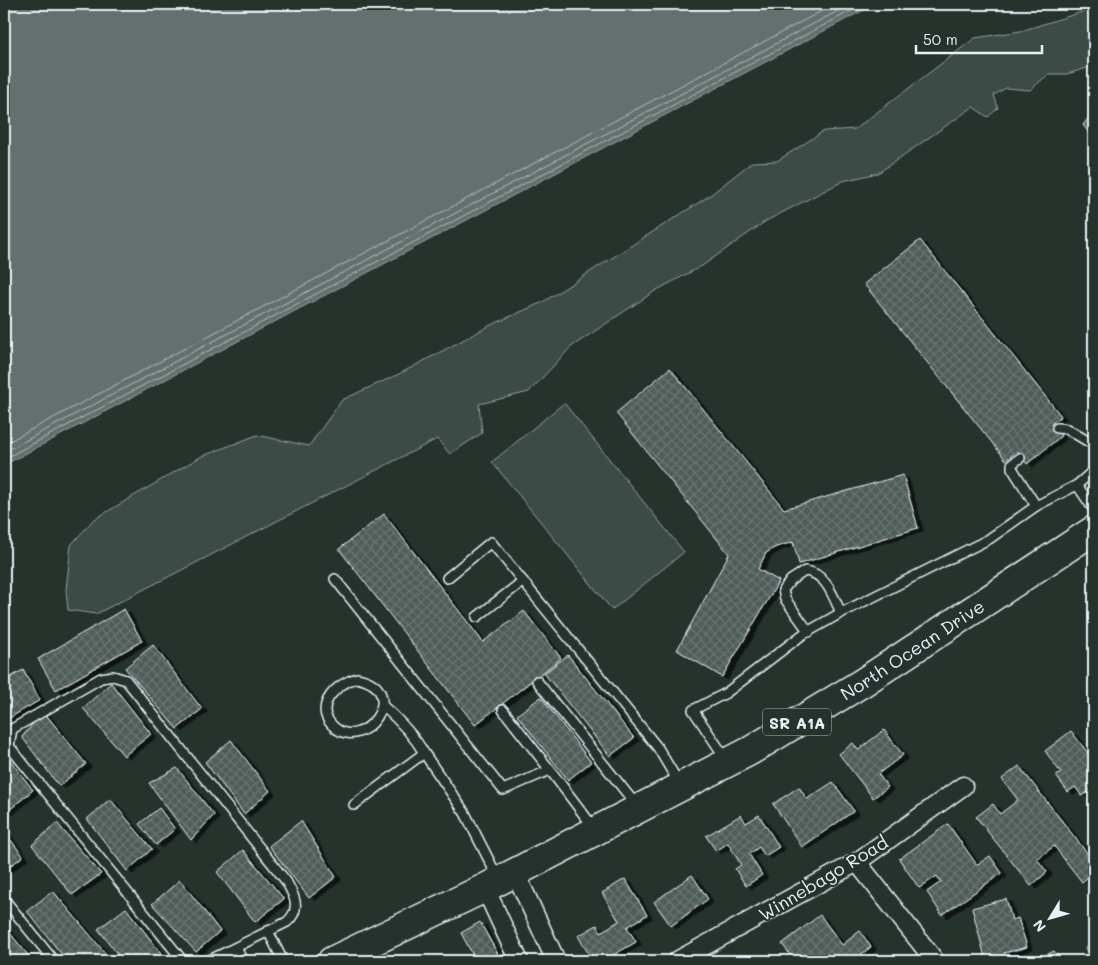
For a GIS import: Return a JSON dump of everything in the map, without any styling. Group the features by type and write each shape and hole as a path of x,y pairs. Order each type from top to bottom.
{"main road":[{"name":"North Ocean Drive","path":"500,880 750,751 862,682 1094,530"},
{"name":"SR A1A","path":"332,961 500,880"}],"street":[{"name":"Winnebago Road","path":"678,961 857,862 962,786"},
{"path":"857,862 935,961"},
{"path":"500,880 519,961"},
{"path":"500,880 556,961"}],"lane":[{"path":"1057,428 1067,429 1094,445"},
{"path":"1020,458 1012,464 1012,468 1036,506"},
{"path":"728,762 693,710 726,693 808,632 841,613 989,539 1036,506 1077,485 1094,470"},
{"path":"1077,485 1094,510"},
{"path":"447,578 491,542 658,748 681,787"},
{"path":"808,632 785,599 783,590 797,575 805,571 818,575 832,594 841,613"},
{"path":"335,579 503,790 550,770"},
{"path":"477,617 523,581"},
{"path":"183,961 9,746 12,729 101,678 113,676 126,680 286,881 294,896 295,907 293,917 268,932 208,961"},
{"path":"383,706 379,716 364,730 355,734 345,734 336,730 329,722 325,713 329,697 347,680 357,678 368,680 376,686 382,695 383,706 411,732 465,813 500,880"},
{"path":"537,681 639,808"},
{"path":"503,710 595,830"},
{"path":"354,805 424,752"},
{"path":"4,898 54,961"},
{"path":"268,932 283,961"},
{"path":"236,948 243,961"}],"shaded area":[{"path":"1093,4 1094,66 1067,74 1049,74 1030,90 1006,88 994,95 998,108 988,117 973,107 878,173 843,181 766,221 702,266 655,291 571,347 529,392 479,404 482,433 450,454 437,439 96,614 68,610 66,590 71,545 93,520 200,457 257,435 309,446 342,400 401,373 489,326 543,302 709,196 752,162 777,161 824,131 855,129 975,38 1021,31 1085,11"},
{"path":"564,403 684,552 612,610 492,462"}],"water":[{"path":"4,4 875,4 4,465"}],"building":[{"path":"1094,111 1094,139 1083,125"},
{"path":"920,240 1061,416 1051,424 1061,436 1027,464 1017,451 1006,460 864,284"},
{"path":"670,368 784,509 903,475 918,528 799,564 793,542 776,547 766,553 758,569 779,581 722,677 677,650 729,554 616,413"},
{"path":"384,514 483,642 524,611 561,658 475,725 339,549"},
{"path":"124,609 142,641 56,690 38,659"},
{"path":"153,645 202,709 177,729 125,668"},
{"path":"568,655 634,738 610,756 544,673"},
{"path":"23,670 40,700 4,721 4,681"},
{"path":"111,683 151,734 124,756 83,708"},
{"path":"541,697 591,762 568,780 517,715"},
{"path":"43,711 86,764 59,786 22,737"},
{"path":"884,730 903,755 878,774 888,787 873,798 839,754 853,743 858,750"},
{"path":"1071,731 1094,761 1094,787 1082,796 1075,787 1068,792 1056,776 1061,773 1045,751"},
{"path":"231,740 270,791 244,814 205,762"},
{"path":"4,752 33,790 7,812 4,808"},
{"path":"1019,766 1094,862 1094,872 1082,882 1054,846 1037,859 1047,872 1031,886 976,817 993,804 1000,814 1018,800 1002,779"},
{"path":"177,768 214,815 191,840 149,783"},
{"path":"833,782 854,811 802,847 773,804 799,787 807,799"},
{"path":"110,799 152,849 127,871 87,819"},
{"path":"159,808 175,829 156,845 139,824"},
{"path":"741,815 746,823 759,815 779,847 765,856 759,847 749,854 762,875 746,886 735,869 741,865 728,843 716,851 706,836"},
{"path":"301,821 336,877 309,898 269,846"},
{"path":"57,823 101,874 72,895 32,845"},
{"path":"948,824 977,865 990,856 1002,873 942,915 927,892 941,882 937,876 919,888 899,859"},
{"path":"4,831 23,856 4,871"},
{"path":"243,850 284,899 255,922 217,872"},
{"path":"692,875 708,899 671,926 654,902"},
{"path":"625,879 647,915 627,927 636,942 603,961 593,961 578,936 597,925 601,932 619,921 602,893"},
{"path":"180,880 220,931 196,952 152,904"},
{"path":"53,891 112,961 67,961 27,911"},
{"path":"1006,899 1012,920 1018,918 1027,947 1004,953 1006,960 986,961 972,908"},
{"path":"126,908 165,958 161,961 123,961 98,929"},
{"path":"820,915 842,945 860,931 871,947 852,961 795,961 782,944"},
{"path":"480,922 499,956 490,961 476,961 461,933"},
{"path":"4,926 33,961 4,961"},
{"path":"1094,941 1094,961 1085,948"},
{"path":"1054,951 1060,961 1034,961"}]}
